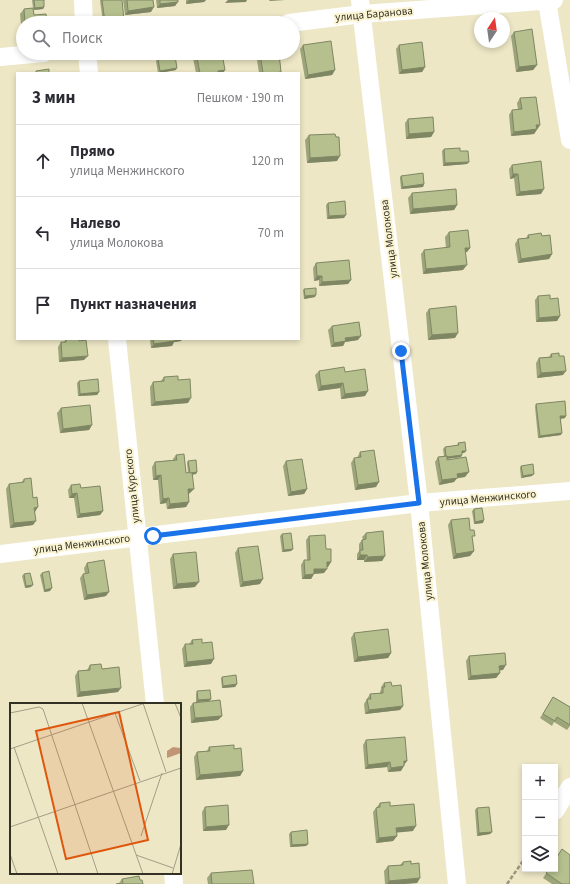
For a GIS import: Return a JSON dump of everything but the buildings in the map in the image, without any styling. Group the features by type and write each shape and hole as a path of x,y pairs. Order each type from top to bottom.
{"street":[{"path":"83,0 84,16"},
{"path":"551,0 570,140"},
{"name":"улица Баранова","path":"300,21 361,7 551,0"},
{"name":"улица Молокова","path":"361,7 419,503 457,884"},
{"path":"0,57 16,56"},
{"path":"88,60 89,72"},
{"name":"улица Курского","path":"117,340 155,703"},
{"name":"улица Менжинского","path":"0,554 419,503 570,491"},
{"path":"558,806 570,787"},
{"path":"173,874 174,884"}],"path":[{"path":"507,884 522,862"}],"route":[{"path":"153,536 419,503 401,351"}]}
